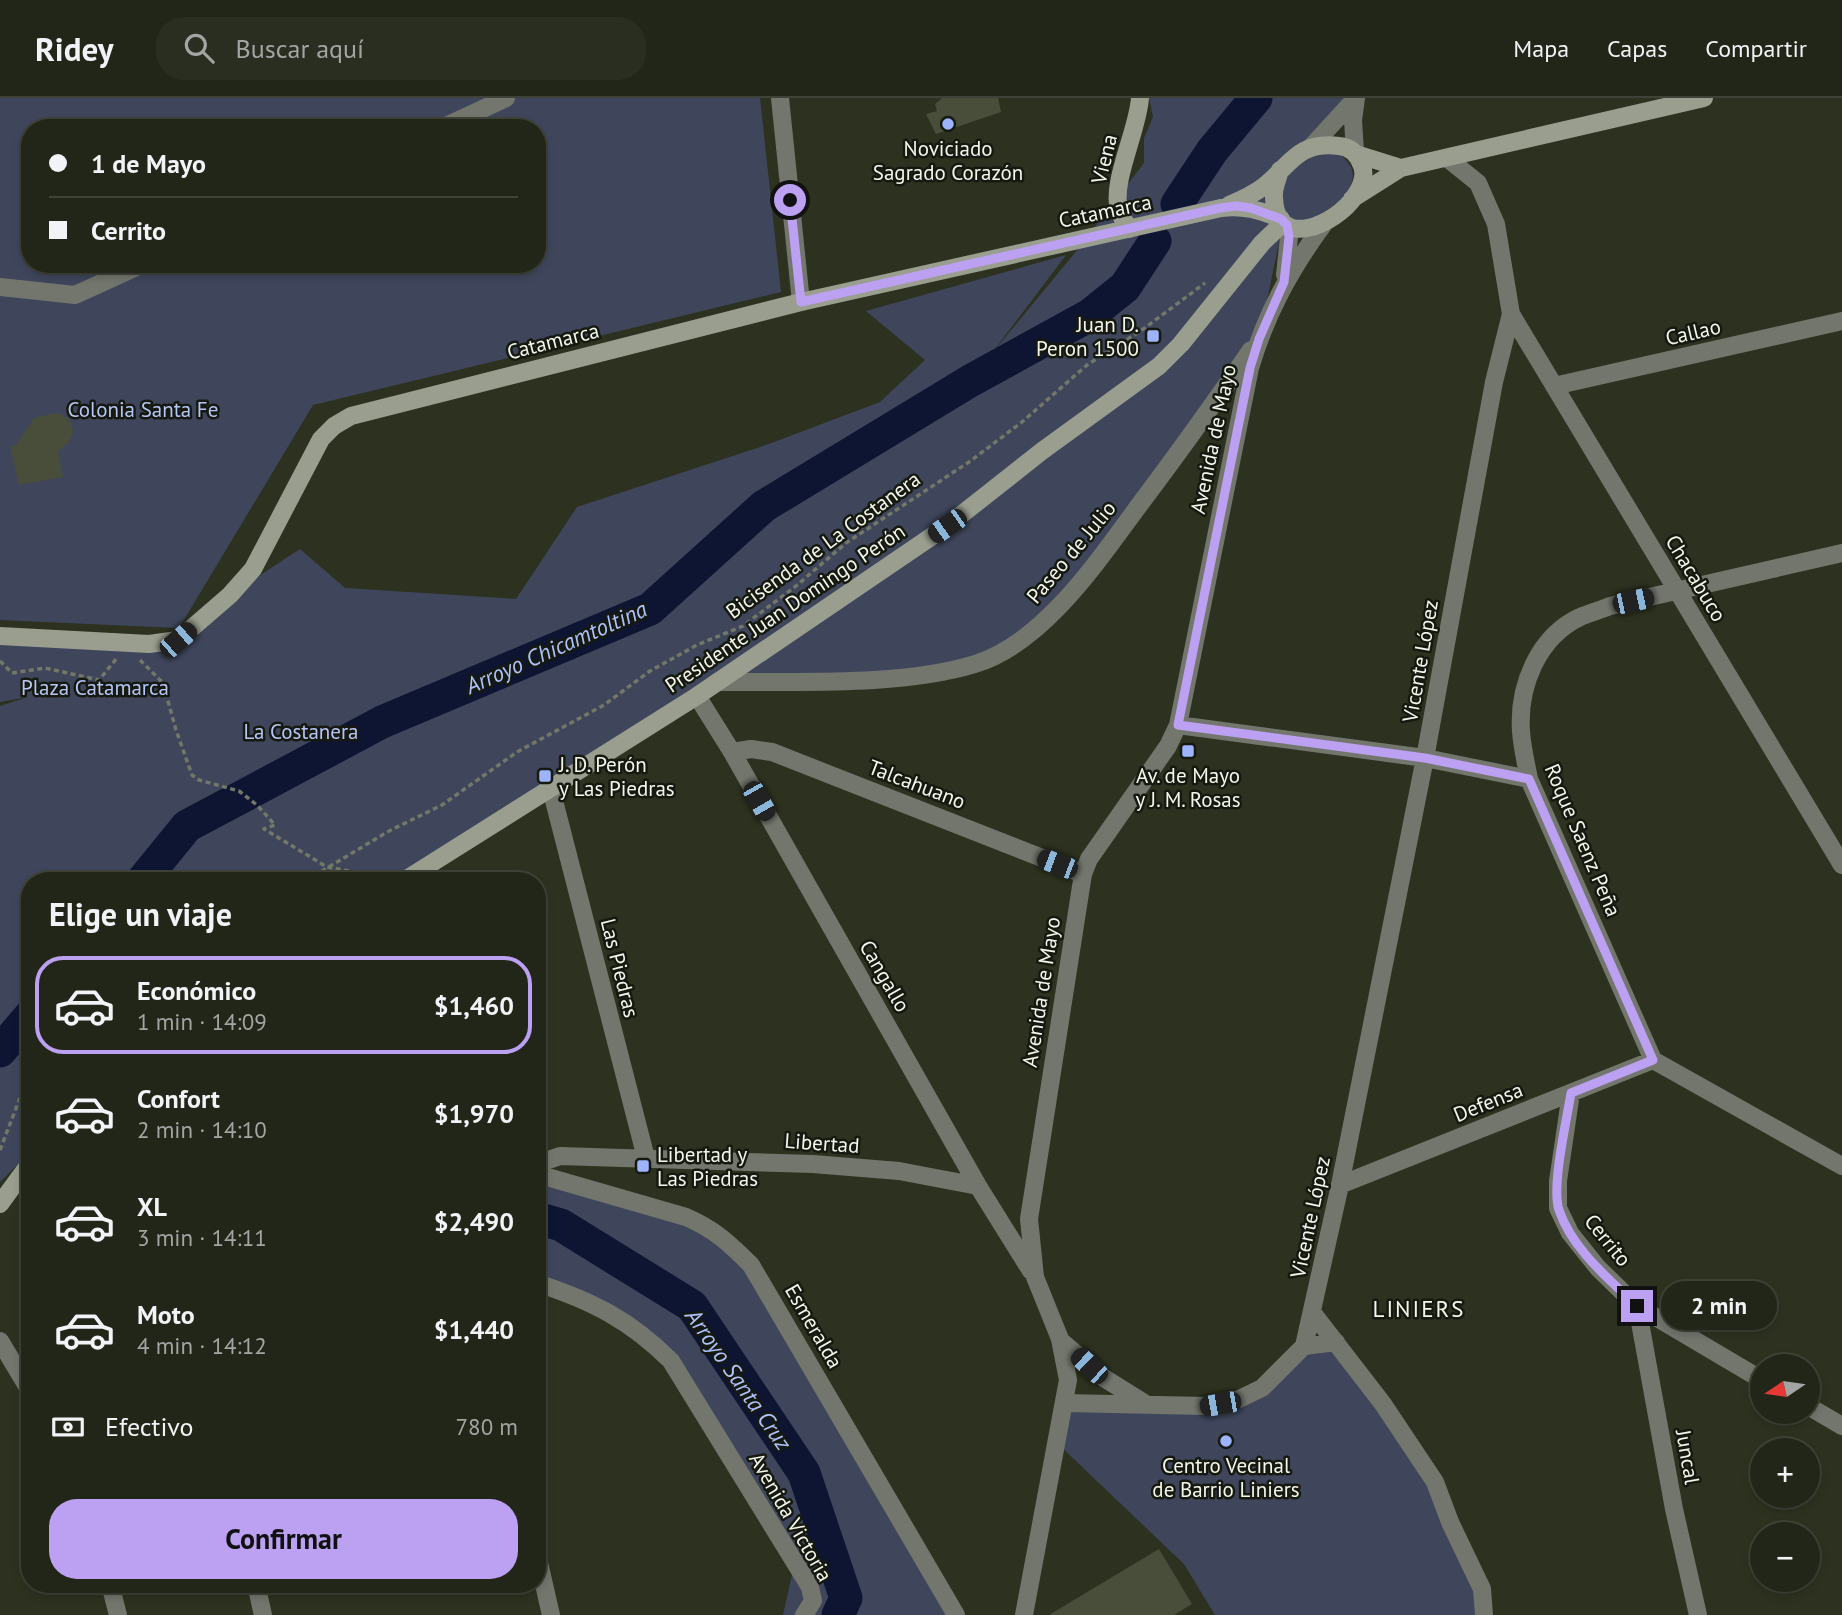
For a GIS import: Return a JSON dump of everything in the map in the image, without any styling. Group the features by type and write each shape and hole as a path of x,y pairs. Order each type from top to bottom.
{"street":[{"path":"461,119 506,98"},
{"path":"780,98 801,302"},
{"name":"Viena","path":"1129,229 1119,211 1117,198 1119,181 1139,116 1140,98"},
{"path":"1356,98 1353,120 1355,153 1363,168 1363,181 1341,212 1323,225 1305,230 1296,229 1283,222 1273,195 1280,170 1297,154 1311,147 1346,147 1355,153 1401,168"},
{"path":"1311,147 1356,98"},
{"path":"1352,199 1401,168 1704,98"},
{"name":"Vicente López","path":"1304,1346 1340,1185 1425,758 1494,382 1511,314 1496,224 1478,183 1447,158"},
{"name":"Catamarca","path":"1220,208 1249,197 1280,170"},
{"name":"Catamarca","path":"0,636 149,643 178,640 230,595 253,569 321,439 334,426 351,416 801,302 1220,208 1251,208 1283,222"},
{"name":"Avenida de Mayo","path":"1283,222 1289,237 1284,282"},
{"name":"Presidente Juan Domingo Perón","path":"418,872 697,696 947,526 1159,366 1181,344 1262,243 1283,222"},
{"name":"Avenida de Mayo","path":"1024,1615 1065,1403 1068,1370 1035,1277 1029,1241 1031,1198 1083,874 1089,859 1168,746 1178,725 1250,368 1259,339 1284,282 1323,225"},
{"path":"0,287 75,295 123,273"},
{"name":"Chacabuco","path":"1511,314 1842,865"},
{"name":"Callao","path":"1554,386 1842,321"},
{"name":"Paseo de Julio","path":"718,682 830,681 910,676 976,663 1006,651 1061,604 1091,569 1259,339"},
{"name":"Roque Saenz Peña","path":"1653,1060 1529,779 1521,729 1528,675 1540,652 1556,633 1578,618 1611,606 1842,553"},
{"name":"Cangallo","path":"697,696 732,752 978,1186 1035,1277"},
{"path":"1178,725 1425,758 1529,779"},
{"name":"Talcahuano","path":"732,752 751,749 772,752 1083,874"},
{"name":"Las Piedras","path":"551,789 646,1158"},
{"path":"1653,1060 1842,1166"},
{"name":"Defensa","path":"1340,1185 1653,1060"},
{"name":"Cerrito","path":"1571,1093 1558,1181 1558,1208 1570,1233 1598,1268 1637,1306 1750,1373"},
{"name":"Libertad","path":"546,1161 560,1156 813,1164 900,1171 978,1186"},
{"path":"0,1204 21,1175"},
{"name":"Esmeralda","path":"546,1177 695,1221 723,1237 751,1265 956,1615"},
{"name":"Avenida Victoria","path":"546,1286 576,1296 628,1323 650,1339 671,1361 810,1587 813,1601 804,1615"},
{"name":"Juncal","path":"1637,1306 1674,1509 1698,1615"},
{"path":"1312,1312 1382,1404 1434,1482 1482,1590 1484,1615"},
{"path":"1059,1339 1104,1378 1144,1403"},
{"path":"0,1341 21,1376"},
{"path":"1065,1403 1205,1406 1235,1401 1262,1388 1304,1346 1336,1342"},
{"path":"1820,1413 1842,1426"},
{"path":"112,1593 118,1615"},
{"path":"258,1593 263,1615"},
{"path":"545,1593 549,1615"}],"path":[{"name":"Bicisenda de La Costanera","path":"319,872 388,831 442,805 517,752 604,705 650,671 697,645 743,626 796,586 846,543 969,462 1022,422 1087,365 1142,330 1209,280"},
{"path":"0,662 12,673 45,668 99,680 114,664 121,642 163,683 192,775 239,791 275,825 264,829 327,867 355,872"},
{"path":"0,1150 21,1097"}],"green space":[{"name":"Colonia Santa Fe","path":"0,98 760,98 781,292 313,405 179,628 0,620"},
{"name":"La Costanera","path":"1149,98 1347,98 1280,170 1283,223 1259,339 1091,568 1006,651 910,676 717,682 418,872 21,872 21,1161 0,1182 0,706 28,697 0,702 0,636 149,644 193,626 230,595 300,549 345,588 516,599 577,507 769,444 880,402 925,360 866,311 1066,255 989,357 1074,254 1144,163 1144,138 1153,117"},
{"path":"1331,153 1342,157 1353,173 1352,182 1340,200 1322,214 1304,221 1288,218 1282,197 1285,180 1315,154"},
{"path":"546,1177 686,1217 751,1265 956,1615 783,1615 795,1562 650,1339 546,1287"},
{"path":"1336,1342 1435,1482 1484,1615 1215,1615 1184,1564 1057,1443 1065,1403 1235,1401 1304,1346"}],"building":[{"name":"Noviciado Sagrado Corazón","path":"942,98 998,98 1001,112 936,134 926,114 937,111 935,104"},
{"path":"56,413 63,415 71,423 73,431 70,441 58,452 63,477 19,485 10,446 16,445 34,418"},
{"path":"1159,1549 1192,1604 1174,1615 1049,1615"}],"waterway":[{"name":"Arroyo Chicamtoltina","path":"1177,204 1212,151 1256,98"},
{"name":"Arroyo Chicamtoltina","path":"150,872 187,826 382,722 650,609 764,506 970,381 1090,315 1125,287 1155,241"},
{"name":"Arroyo Chicamtoltina","path":"0,1051 21,1026"},
{"name":"Arroyo Santa Cruz","path":"546,1221 561,1225 692,1306 804,1473 846,1598 838,1615"}],"place":[{"name":"Noviciado Sagrado Corazón","path":"948,124"},
{"name":"Juan D. Peron 1500","path":"1153,336"},
{"name":"Av. de Mayo y J. M. Rosas","path":"1188,751"},
{"name":"J. D. Perón y Las Piedras","path":"545,776"},
{"name":"Libertad y Las Piedras","path":"643,1166"},
{"name":"Centro Vecinal de Barrio Liniers","path":"1226,1441"}],"district":[{"name":"LINIERS","path":"1419,1308"}],"route":[{"path":"790,200 801,302 1220,208 1251,208 1281,219 1287,225 1289,237 1284,282 1259,339 1250,368 1178,725 1425,758 1529,779 1653,1060 1571,1093 1558,1181 1558,1208 1570,1233 1598,1268 1637,1306"}],"park label":[{"name":"Plaza Catamarca","path":"95,687"}]}
